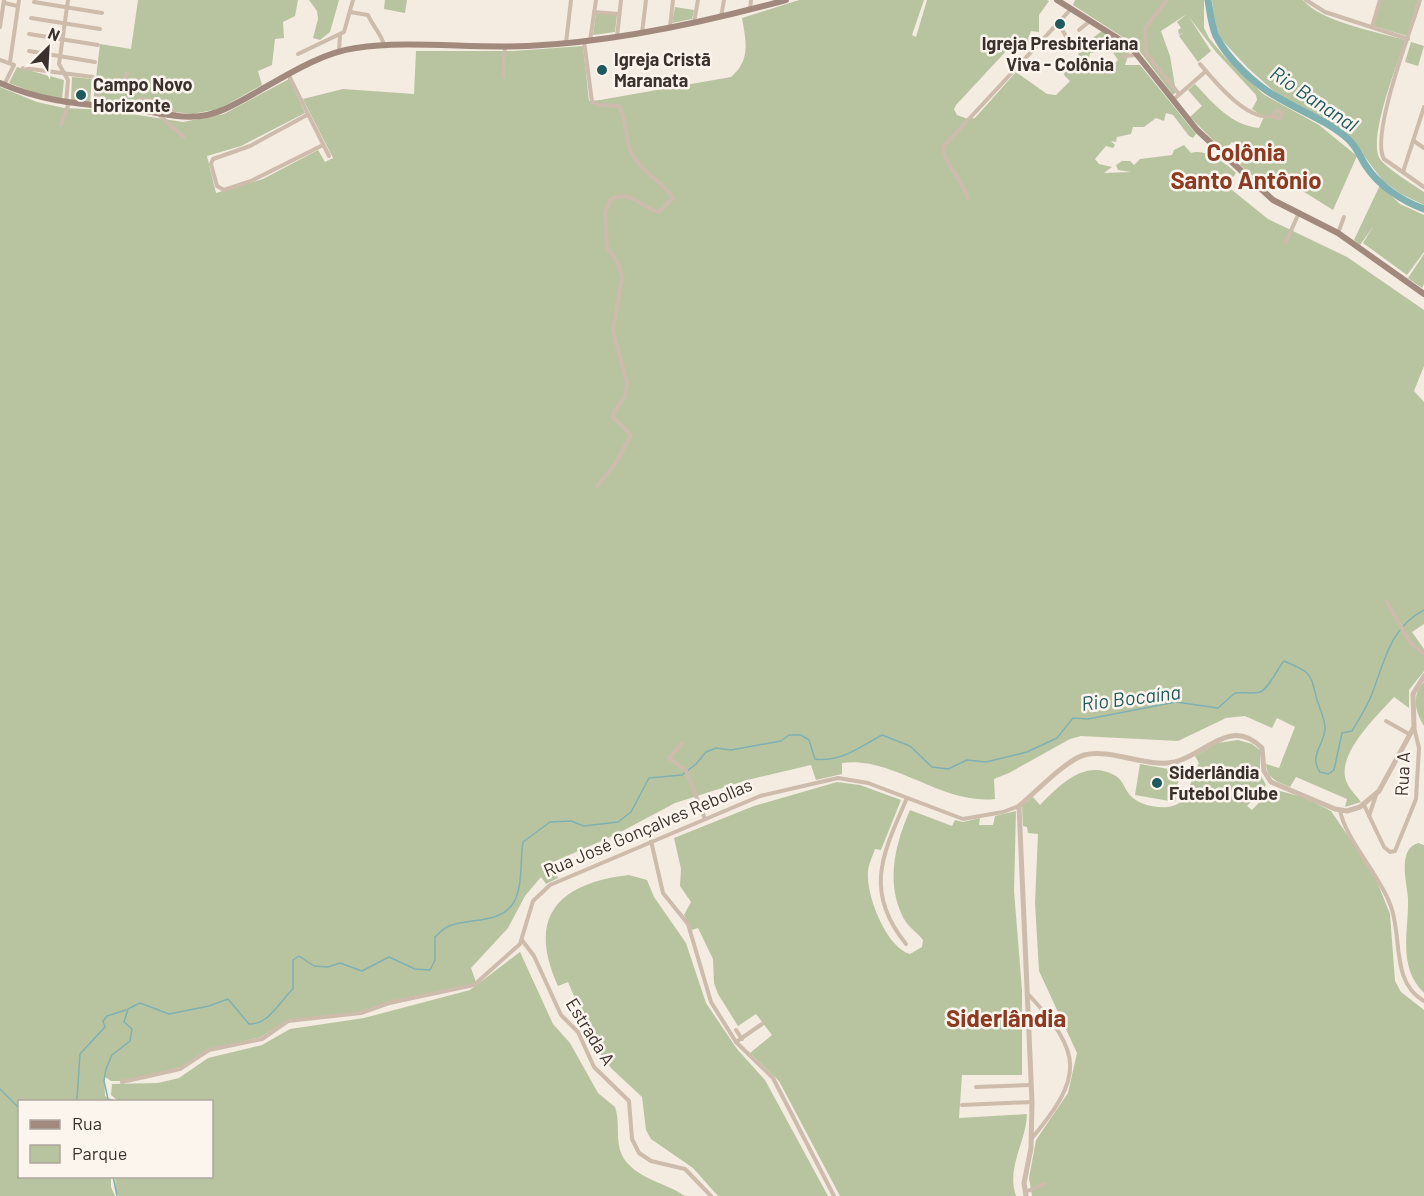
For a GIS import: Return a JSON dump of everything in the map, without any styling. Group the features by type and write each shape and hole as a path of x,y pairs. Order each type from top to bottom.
{"main road":[{"path":"2,84 37,97 67,103 176,118 204,116 218,112 339,51 384,46 505,47 566,44 670,28 786,0"},
{"path":"1057,0 1125,42 1197,129 1229,162 1273,200 1298,215 1338,233 1424,294"}],"street":[{"path":"61,125 67,103 68,81 60,67 60,57 68,0"},
{"path":"298,54 340,36 348,26 353,0"},
{"path":"566,44 571,0"},
{"path":"596,0 587,41 592,102 598,105 619,106 626,142 634,159 673,198 658,212 634,199 622,196 611,199 606,207 608,247 618,263 622,277 613,331 627,383 625,397 614,411 613,417 631,435 616,463 597,486"},
{"path":"617,37 621,0"},
{"path":"642,33 646,0"},
{"path":"670,28 673,0"},
{"path":"694,22 698,0"},
{"path":"721,17 724,0"},
{"path":"750,10 751,0"},
{"path":"1167,0 1145,28 1146,53 1179,94"},
{"path":"1306,0 1325,12 1408,39"},
{"path":"1372,27 1380,0"},
{"path":"1420,0 1380,134 1383,157 1424,188"},
{"path":"0,27 4,2 18,3 10,62"},
{"path":"34,2 102,13"},
{"path":"968,198 961,179 942,149 969,116 1071,8"},
{"path":"350,12 368,15 372,27 382,38 384,46"},
{"path":"594,12 619,14"},
{"path":"31,18 100,29"},
{"path":"1079,30 1091,20"},
{"path":"1058,23 1072,46"},
{"path":"29,34 98,45"},
{"path":"339,51 340,36"},
{"path":"503,77 505,47"},
{"path":"29,51 95,62"},
{"path":"1123,56 1138,55"},
{"path":"0,60 10,62 14,67 2,84"},
{"path":"1200,64 1229,96 1251,112 1262,118 1272,116"},
{"path":"23,68 93,77"},
{"path":"1173,100 1206,71"},
{"path":"98,106 98,92 122,89 127,73"},
{"path":"289,76 329,156"},
{"path":"141,99 168,103 176,118"},
{"path":"1403,172 1424,107"},
{"path":"157,114 184,136"},
{"path":"307,115 250,146 213,159 211,164 217,186 221,190 251,181 323,145"},
{"path":"1414,141 1424,148"},
{"path":"1229,162 1235,150"},
{"path":"1286,242 1298,215"},
{"path":"1338,233 1344,217"},
{"path":"1387,602 1411,643 1424,654"},
{"path":"1369,817 1376,795 1413,727 1413,694 1424,676"},
{"path":"1386,721 1417,742"},
{"name":"Rua A","path":"1369,817 1384,847 1392,852 1398,848 1414,806 1419,751 1413,727"},
{"name":"Rua José Gonçalves Rebollas","path":"122,1082 180,1069 209,1050 262,1039 288,1021 354,1014 389,1003 474,985 517,948 522,940 533,901 545,889 565,877 760,796 841,777 868,783 963,819 1003,812 1019,806 1083,756 1099,755 1145,762 1172,762 1188,757 1219,738 1236,736 1250,739 1262,748 1264,771 1269,781 1340,810"},
{"path":"682,743 669,758 686,771 705,819"},
{"path":"1376,795 1364,805 1351,810 1340,810 1390,904 1401,967 1412,991 1424,1001"},
{"path":"906,944 888,912 879,871 907,798"},
{"path":"1364,805 1369,817"},
{"path":"1019,806 1032,1102 1032,1138 1026,1194"},
{"path":"651,841 663,893 687,924 708,993 736,1042 773,1078 834,1196"},
{"name":"Estrada A","path":"522,940 534,956 561,1015 578,1032 594,1067 629,1101 632,1137 638,1151 651,1161 685,1169 711,1196"},
{"path":"1027,993 1044,1011 1064,1041 1071,1060 1070,1080 1064,1095 1032,1138"},
{"path":"736,1042 762,1024"},
{"path":"736,1030 742,1039"},
{"path":"976,1087 1031,1085"},
{"path":"962,1105 1032,1102"},
{"path":"1026,1194 1046,1184"}],"green space":[{"path":"138,0 298,0 295,16 283,22 284,38 275,39 272,65 258,71 262,85 219,109 192,114 93,103 100,44 131,49"},
{"path":"309,0 339,0 330,32 320,40 313,38 318,19 317,11"},
{"path":"385,0 407,0 405,13 384,9"},
{"path":"799,0 924,0 912,35 916,37 927,0 1047,0 1049,1 1039,15 1039,32 1031,31 1028,39 1030,46 1020,49 1009,48 956,105 954,109 957,115 968,119 975,118 1016,72 1047,94 1056,95 1070,81 1064,75 1065,70 1078,58 1079,48 1102,31 1116,43 1121,39 1130,50 1125,65 1140,65 1196,134 1193,138 1189,136 1173,115 1166,113 1164,121 1156,118 1144,127 1133,127 1131,134 1117,137 1116,142 1111,141 1115,145 1113,148 1106,146 1095,159 1099,164 1112,167 1104,173 1131,172 1118,170 1116,165 1122,161 1130,161 1134,165 1140,159 1172,155 1174,150 1184,145 1191,153 1209,154 1236,173 1227,186 1268,219 1347,257 1424,310 1424,366 1414,391 1424,402 1424,624 1412,632 1424,649 1424,671 1409,690 1409,708 1394,697 1359,737 1346,761 1345,772 1348,786 1361,802 1345,807 1347,799 1296,777 1290,787 1274,779 1268,773 1266,764 1279,768 1295,727 1277,718 1272,728 1245,716 1226,718 1178,741 1081,736 1070,739 994,779 995,799 975,799 956,795 899,773 861,763 842,763 842,774 816,780 811,765 747,780 675,803 613,836 553,862 558,878 546,884 541,877 525,896 508,928 471,968 476,982 469,986 356,1013 287,1020 261,1037 215,1048 187,1065 128,1081 111,1081 104,1076 105,1096 110,1100 18,1100 18,1178 111,1178 111,1187 115,1196 0,1196 0,87 37,102 64,108 106,110 183,122 224,114 289,79 305,113 241,146 207,156 216,193 263,179 318,150 325,162 333,158 303,99 343,89 414,94 416,51 514,51 583,46 589,101 731,77 742,64 746,42 742,18","holes":["1106,42 1118,60 1114,64 1099,64 1094,69 1086,67 1085,60 1088,62 1090,53 1094,53 1101,44"]},
{"path":"1075,0 1204,0 1204,28 1224,56 1263,94 1319,125 1357,156 1333,210 1277,175 1267,188 1240,165 1248,154 1232,142 1224,151 1190,117 1202,106 1188,90 1195,84 1224,112 1240,123 1259,128 1264,117 1252,109 1257,100 1256,95 1216,52 1189,17 1211,51 1198,62 1179,36 1184,32 1179,35 1178,30 1181,28 1177,22 1187,14 1161,31 1170,56 1176,92 1173,95 1135,45 1073,5"},
{"path":"1212,0 1303,0 1311,8 1336,20 1405,40 1380,119 1377,149 1383,163 1424,192 1424,205 1401,194 1383,181 1349,136 1278,95 1248,68 1221,39 1214,21"},
{"path":"1381,0 1418,0 1407,36 1374,26"},
{"path":"675,7 694,10 692,19 672,23"},
{"path":"596,13 617,15 615,32 593,35"},
{"path":"1411,42 1424,46 1418,66 1405,62"},
{"path":"17,67 64,80 62,99 35,93 9,83"},
{"path":"72,77 92,79 90,103 71,101"},
{"path":"1380,185 1400,204 1424,215 1424,252 1407,275 1363,243 1373,227 1360,245 1354,240"},
{"path":"1424,254 1424,284 1422,288 1408,278"},
{"path":"1424,682 1424,726 1418,715 1416,698"},
{"path":"1238,740 1252,744 1260,750 1260,774 1266,785 1247,806 1252,810 1272,789 1303,797 1331,811 1374,874 1390,914 1395,981 1401,992 1424,1010 1424,1196 1032,1196 1029,1178 1036,1140 1068,1093 1077,1053 1039,971 1035,903 1038,834 1028,833 1027,827 1023,826 1022,806 1033,797 1040,805 1074,776 1094,770 1105,771 1116,776 1130,796 1138,801 1150,806 1171,806 1182,801 1186,794 1199,763 1195,756 1217,743"},
{"name":"Siderlândia Futebol Clube","path":"1140,764 1180,771 1175,802 1135,795"},
{"path":"837,782 860,785 901,800 881,850 875,849 868,877 871,897 880,921 894,943 910,954 922,947 923,940 908,925 898,906 894,864 900,836 910,810 952,826 955,820 963,822 980,818 979,825 993,825 995,816 1016,811 1014,891 1022,990 1022,1075 962,1075 959,1118 1027,1114 1013,1175 1016,1196 840,1196 779,1081 750,1053 772,1035 756,1014 738,1026 718,994 714,983 713,959 698,928 692,930 684,915 691,902 680,886 681,869 674,838 754,806"},
{"path":"1418,843 1424,845 1424,993 1410,971 1406,948 1408,898 1405,859 1407,852"},
{"path":"629,875 647,880 654,897 686,943 706,1003 737,1049 765,1080 828,1196 718,1196 693,1168 651,1139 646,1130 642,1097 612,1069 597,1050 568,982 558,986 549,961 546,940 548,922 555,907 567,895 605,879"},
{"path":"520,952 553,1024 570,1043 598,1093 615,1107 619,1145 624,1159 639,1173 685,1196 119,1196 116,1193 115,1178 213,1178 213,1100 117,1100 111,1095 112,1084 158,1083 179,1078 208,1058 262,1045 290,1029 364,1018 470,990"}],"waterway":[{"name":"Rio Bananal","path":"1208,0 1216,36 1242,70 1269,92 1323,121 1340,133 1351,142 1371,173 1384,186 1407,202 1424,209"},
{"name":"Rio Bocaína","path":"111,1100 108,1099 104,1081 106,1069 112,1055 130,1041 132,1029 124,1022 128,1009 140,1003 169,1014 209,1006 228,999 249,1024 256,1023 268,1017 293,989 293,960 299,956 314,966 328,967 340,963 362,971 389,957 415,969 430,970 435,960 435,937 442,931 449,926 501,914 514,902 520,881 523,842 550,822 571,821 584,826 618,822 631,812 649,778 682,775 706,752 716,748 731,750 781,741 789,735 801,735 809,740 815,759 824,760 850,753 882,735 910,746 932,767 948,769 967,760 986,762 1027,752 1057,738 1073,718 1088,719 1176,702 1218,708 1235,693 1254,693 1263,690 1284,661 1305,671 1311,679 1325,728 1316,761 1320,772 1328,774 1334,770 1342,733 1352,731 1365,708 1390,646 1403,626 1424,610"},
{"path":"76,1100 80,1054 105,1027 103,1021 107,1016 126,1010"},
{"path":"0,1089 18,1107"},
{"name":"Rio Bocaína","path":"113,1178 117,1196"}],"place":[{"name":"Igreja Presbiteriana Viva - Colônia","path":"1060,24"},
{"name":"Igreja Cristã Maranata","path":"602,70"},
{"name":"Campo Novo Horizonte","path":"81,95"},
{"name":"Siderlândia Futebol Clube","path":"1157,783"}],"district":[{"name":"Colônia Santo Antônio","path":"1246,167"},
{"name":"Siderlândia","path":"1006,1019"}]}
